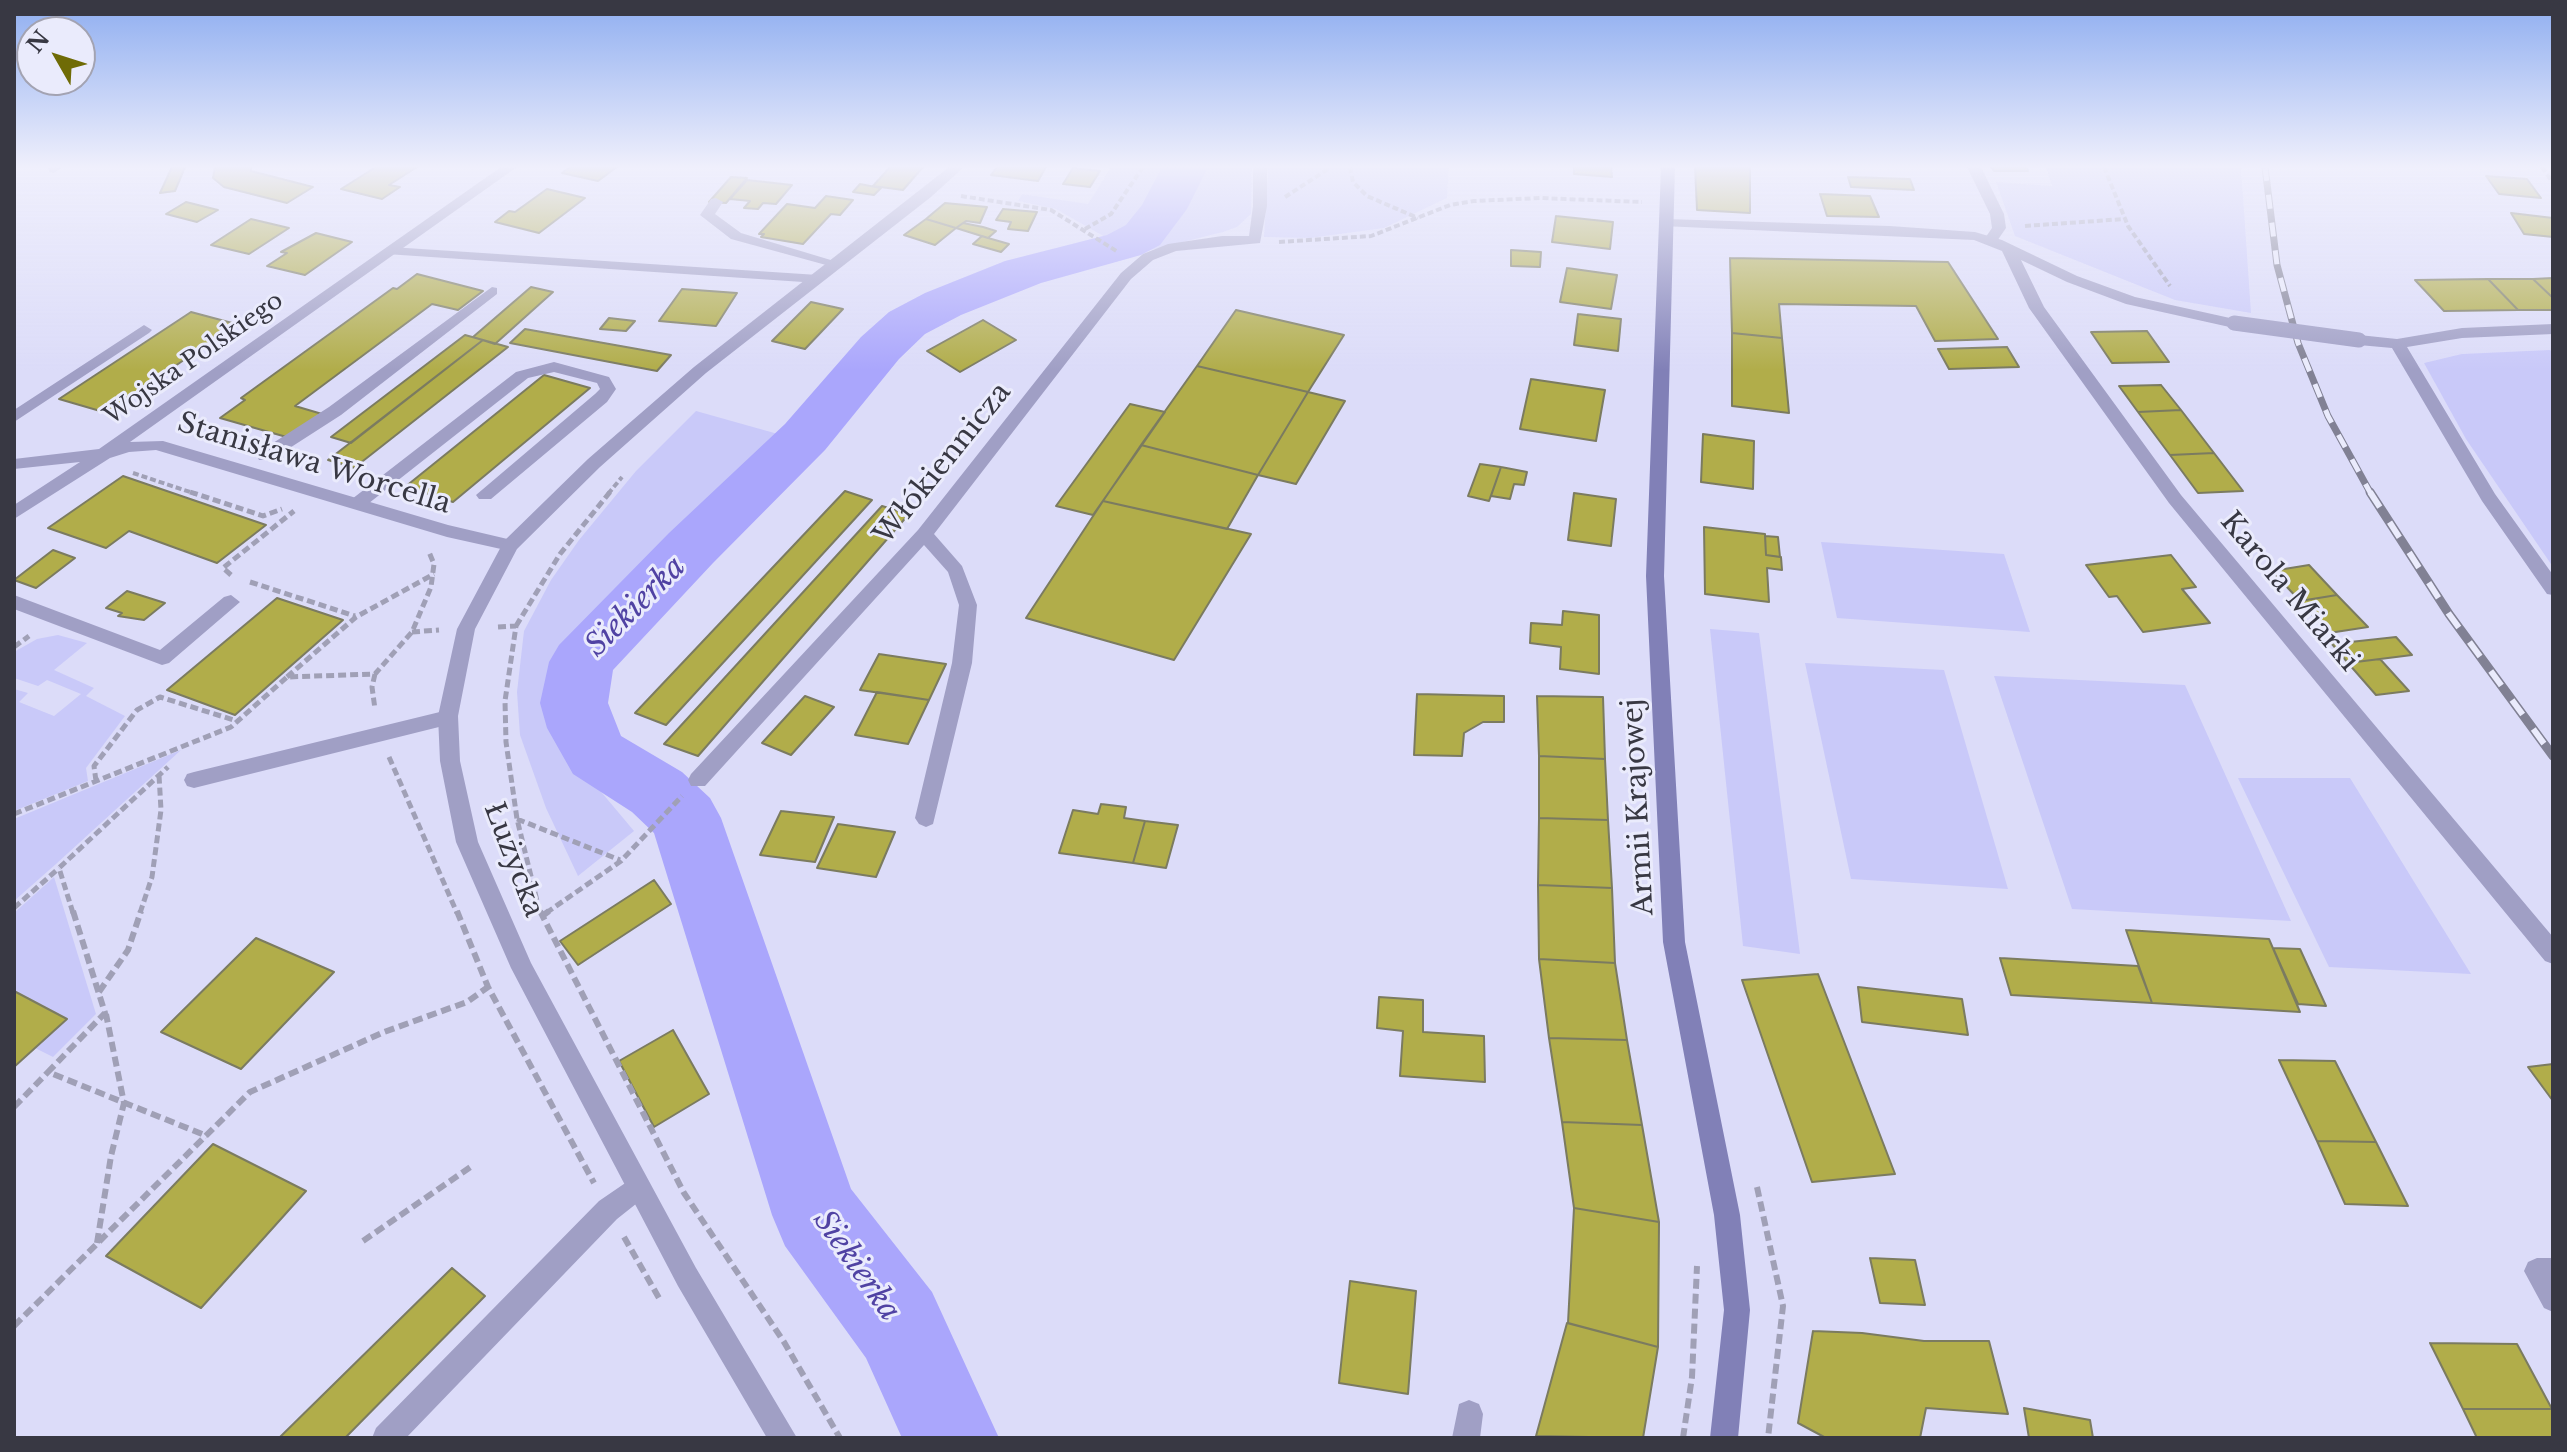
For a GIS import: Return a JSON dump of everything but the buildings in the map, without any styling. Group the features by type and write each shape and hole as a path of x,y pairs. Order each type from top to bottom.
{"main road":[{"name":"Armii Krajowej","path":"1667,235 1656,607 1674,942 1727,1215 1737,1310 1724,1438"}],"street":[{"name":"Wojska Polskiego","path":"14,513 104,454 414,235"},
{"path":"734,235 837,264"},
{"name":"Łużycka","path":"783,1438 637,1187 522,968 467,842 456,803 448,718 466,629 510,545 655,409 873,235"},
{"path":"1255,240 1256,235"},
{"path":"1963,235 1998,241 2072,279 2131,301 2234,323 2397,344 2462,333 2553,329"},
{"name":"Karola Miarki","path":"1998,235 1998,241 2037,308 2175,499 2553,954"},
{"name":"Włókiennicza","path":"698,780 924,534 1074,340 1140,263 1162,251 1185,244 1255,240"},
{"path":"391,251 659,262 818,279"},
{"path":"265,456 335,411 492,291"},
{"path":"14,417 144,330"},
{"path":"2397,344 2488,497 2553,589"},
{"path":"358,503 522,375 554,367 603,380 608,389 606,393 485,495"},
{"name":"Stanisława Worcella","path":"14,464 157,445 447,531 510,545"},
{"path":"924,534 956,570 968,605 962,663 926,818"},
{"path":"14,602 162,658 228,595"},
{"path":"194,780 448,718"},
{"path":"386,1438 608,1210 637,1187"},
{"path":"2553,1271 2537,1271 2553,1299"}],"path":[{"path":"1092,235 1125,257"},
{"path":"1255,240 1344,240 1372,235"},
{"path":"1998,241 2010,235"},
{"path":"2135,235 2173,290"},
{"path":"131,473 263,516 285,508 296,509"},
{"path":"626,473 560,554 516,626 505,701 506,742 517,819 541,917 684,1193 784,1342 840,1438"},
{"path":"288,516 223,568 237,578 356,617"},
{"path":"14,1326 250,1092 384,1032 467,1002 488,987 380,733 372,687 375,674 412,632 435,574 434,564 426,550"},
{"path":"14,814 196,741 237,721 356,617 435,574"},
{"path":"228,595 237,578"},
{"path":"493,627 516,626"},
{"path":"412,632 445,630"},
{"path":"287,677 375,674"},
{"path":"96,781 94,766 137,710 160,697 237,721"},
{"path":"14,908 196,741"},
{"path":"98,993 128,950 152,877 161,810 159,775"},
{"path":"541,917 621,861 698,780"},
{"path":"517,819 621,861"},
{"path":"59,868 105,1013 124,1103 111,1156 97,1244"},
{"path":"14,1107 105,1013"},
{"path":"48,1072 207,1136"},
{"path":"363,1241 472,1166"},
{"path":"1755,1178 1783,1306 1768,1438"}],"shaded area":[{"path":"1101,235 1123,235 1112,241"},
{"path":"1156,235 1212,235 1143,252"},
{"path":"1264,235 1334,235 1310,238"},
{"path":"2246,235 2251,313 2175,300 2015,236"},
{"path":"2553,352 2553,567 2466,439 2424,363 2462,354"},
{"path":"696,411 785,436 650,573 567,668 559,716 571,756 634,831 578,876 546,808 520,735 517,692 524,631 551,580 579,540 636,471"},
{"path":"1821,542 2004,554 2030,632 1837,618"},
{"path":"1710,629 1759,633 1800,954 1743,946"},
{"path":"58,635 87,643 54,670 94,688 86,696 125,716 86,768 88,781 14,811 14,689 28,693 19,702 54,716 81,694 47,680 38,686 14,678 14,652 37,639"},
{"path":"1805,663 1944,670 2008,889 1851,879"},
{"path":"1994,676 2185,685 2291,921 2072,909"},
{"path":"181,750 56,864 14,901 14,819"},
{"path":"2238,778 2350,778 2471,974 2329,967"},
{"path":"54,877 96,1014 53,1057 35,1048 66,1019 14,991 14,913"}],"waterway":[{"name":"Siekierka","path":"951,1438 899,1325 816,1215 685,818 657,792 597,755 581,728 574,703 582,662 691,548 805,437 880,348 907,323 943,304 1023,272 1124,245 1143,235"}],"railway":[{"path":"2273,235 2277,265 2298,343 2328,416 2371,494"},
{"path":"2370,492 2449,614 2553,756"}]}
